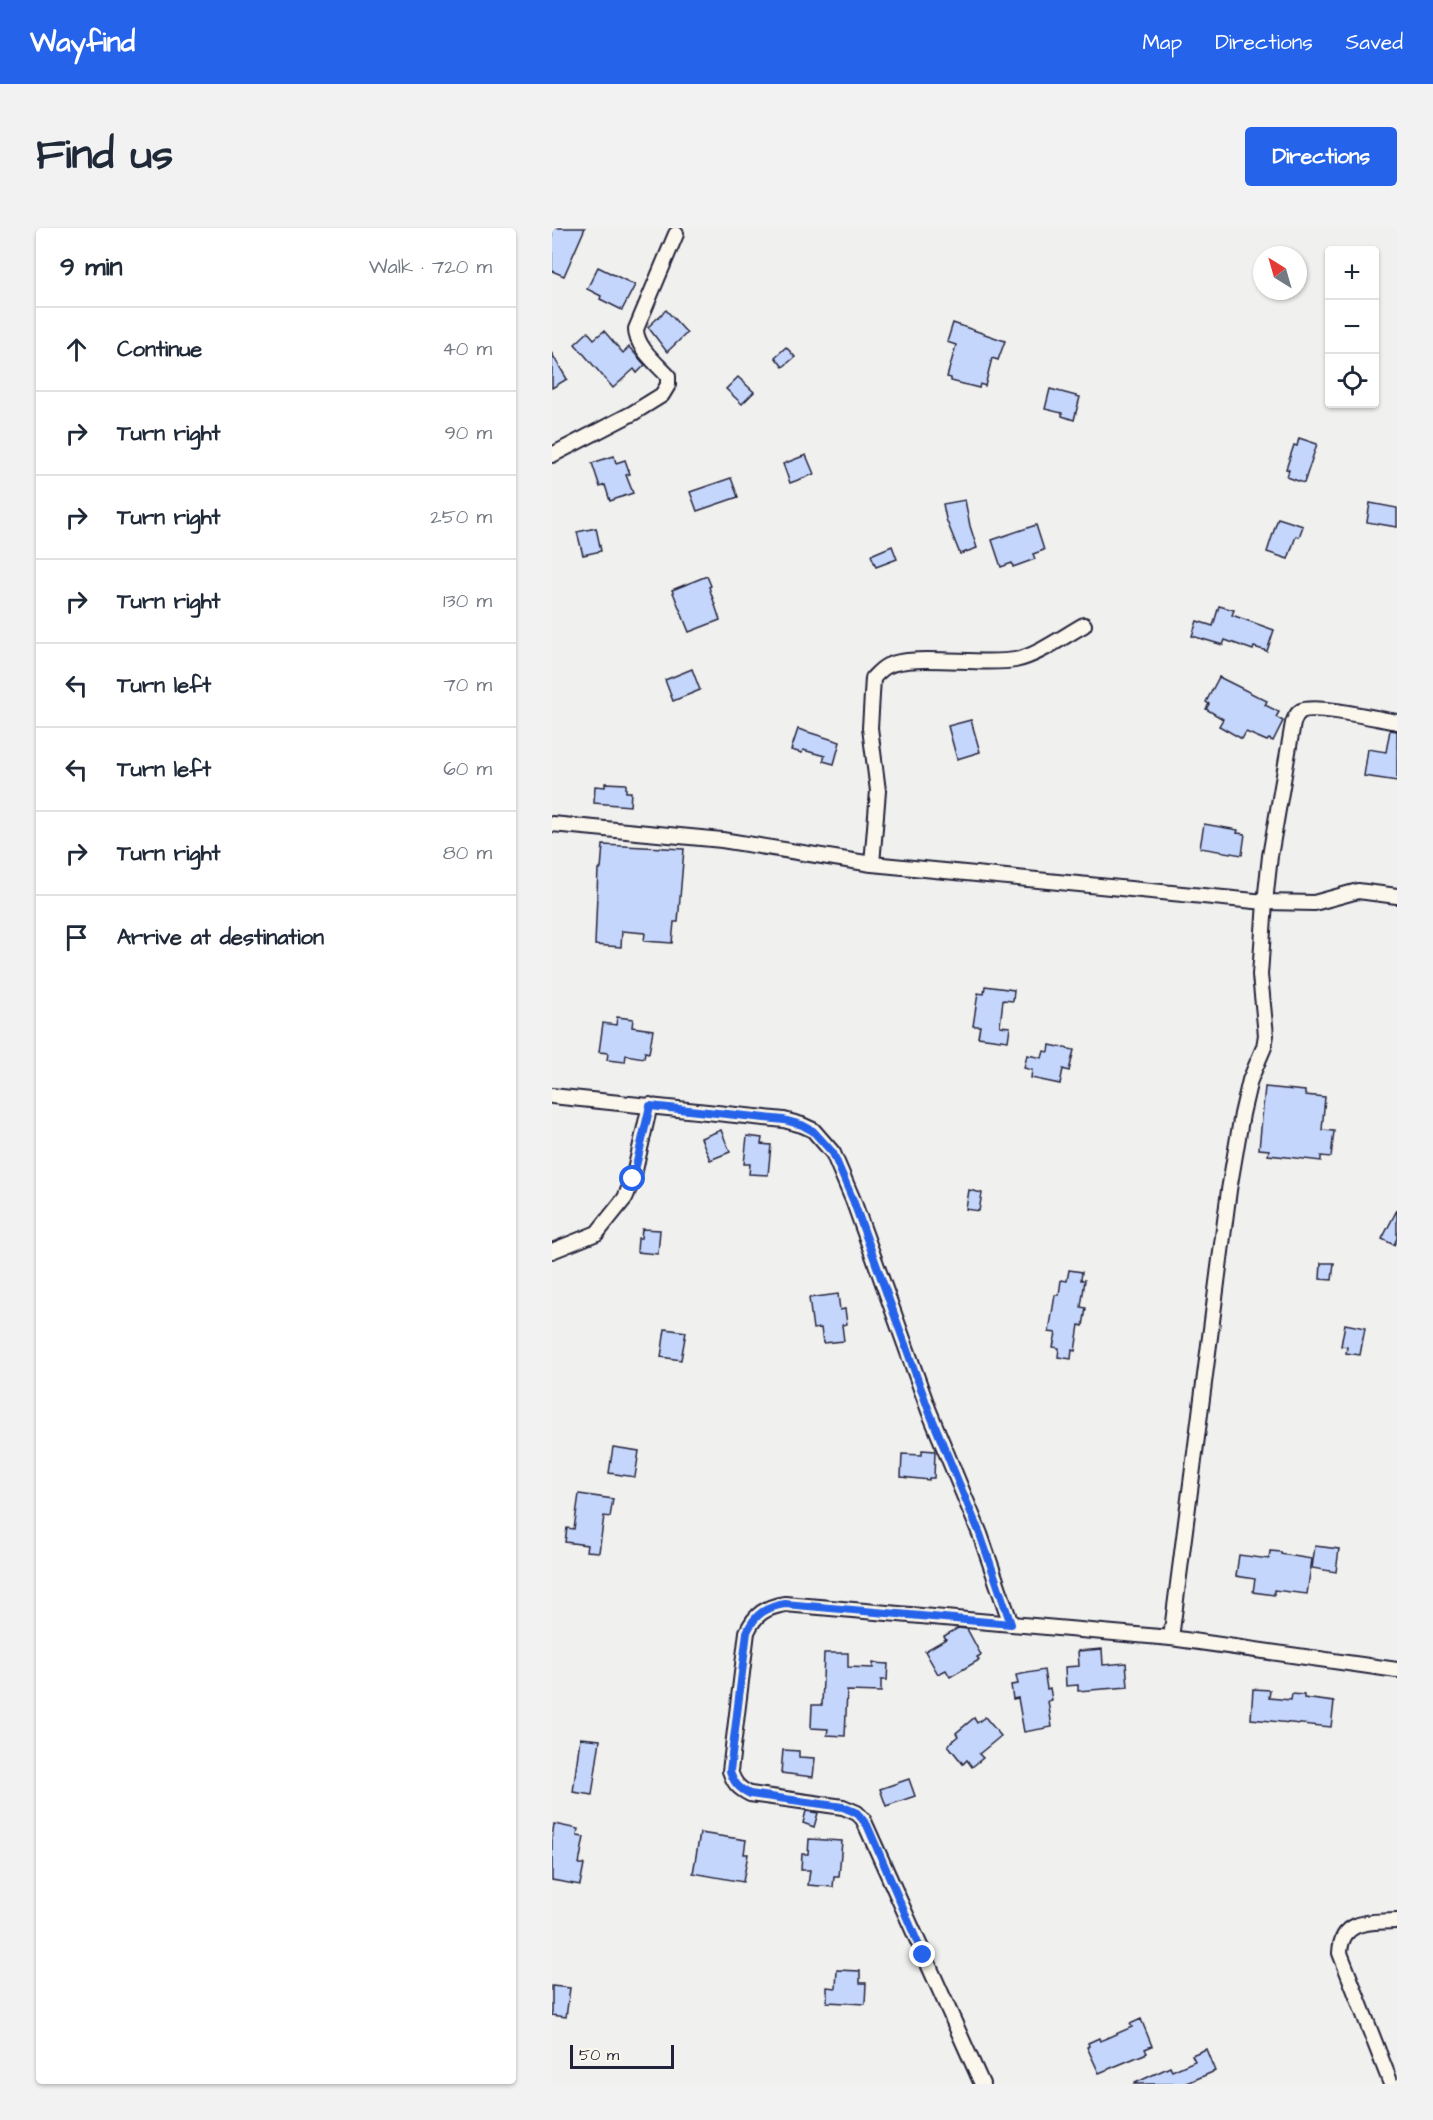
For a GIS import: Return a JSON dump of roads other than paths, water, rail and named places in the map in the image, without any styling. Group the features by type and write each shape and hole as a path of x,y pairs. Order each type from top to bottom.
{"street":[{"path":"552,455 663,395 668,385 668,376 636,338 636,329 676,234"},
{"path":"872,864 878,790 870,728 873,678 885,666 909,661 1018,660 1084,625"},
{"path":"1171,1638 1229,1190 1250,1080 1264,1047 1266,1035 1260,975 1265,902 1283,780 1296,715 1301,711 1320,709 1397,722"},
{"path":"552,824 722,840 872,864 1265,902 1314,903 1358,891 1397,896"},
{"path":"552,1095 784,1120 813,1131 833,1153 853,1200 929,1411 980,1534 1011,1624"},
{"path":"552,1251 597,1233 624,1198 633,1179 650,1106"},
{"path":"982,2084 863,1819 857,1813 843,1807 750,1794 741,1790 733,1782 730,1771 747,1632 752,1620 766,1609 785,1604 1171,1638 1397,1670"},
{"path":"1391,2084 1340,1953 1340,1942 1346,1933 1365,1923 1397,1921"}]}
